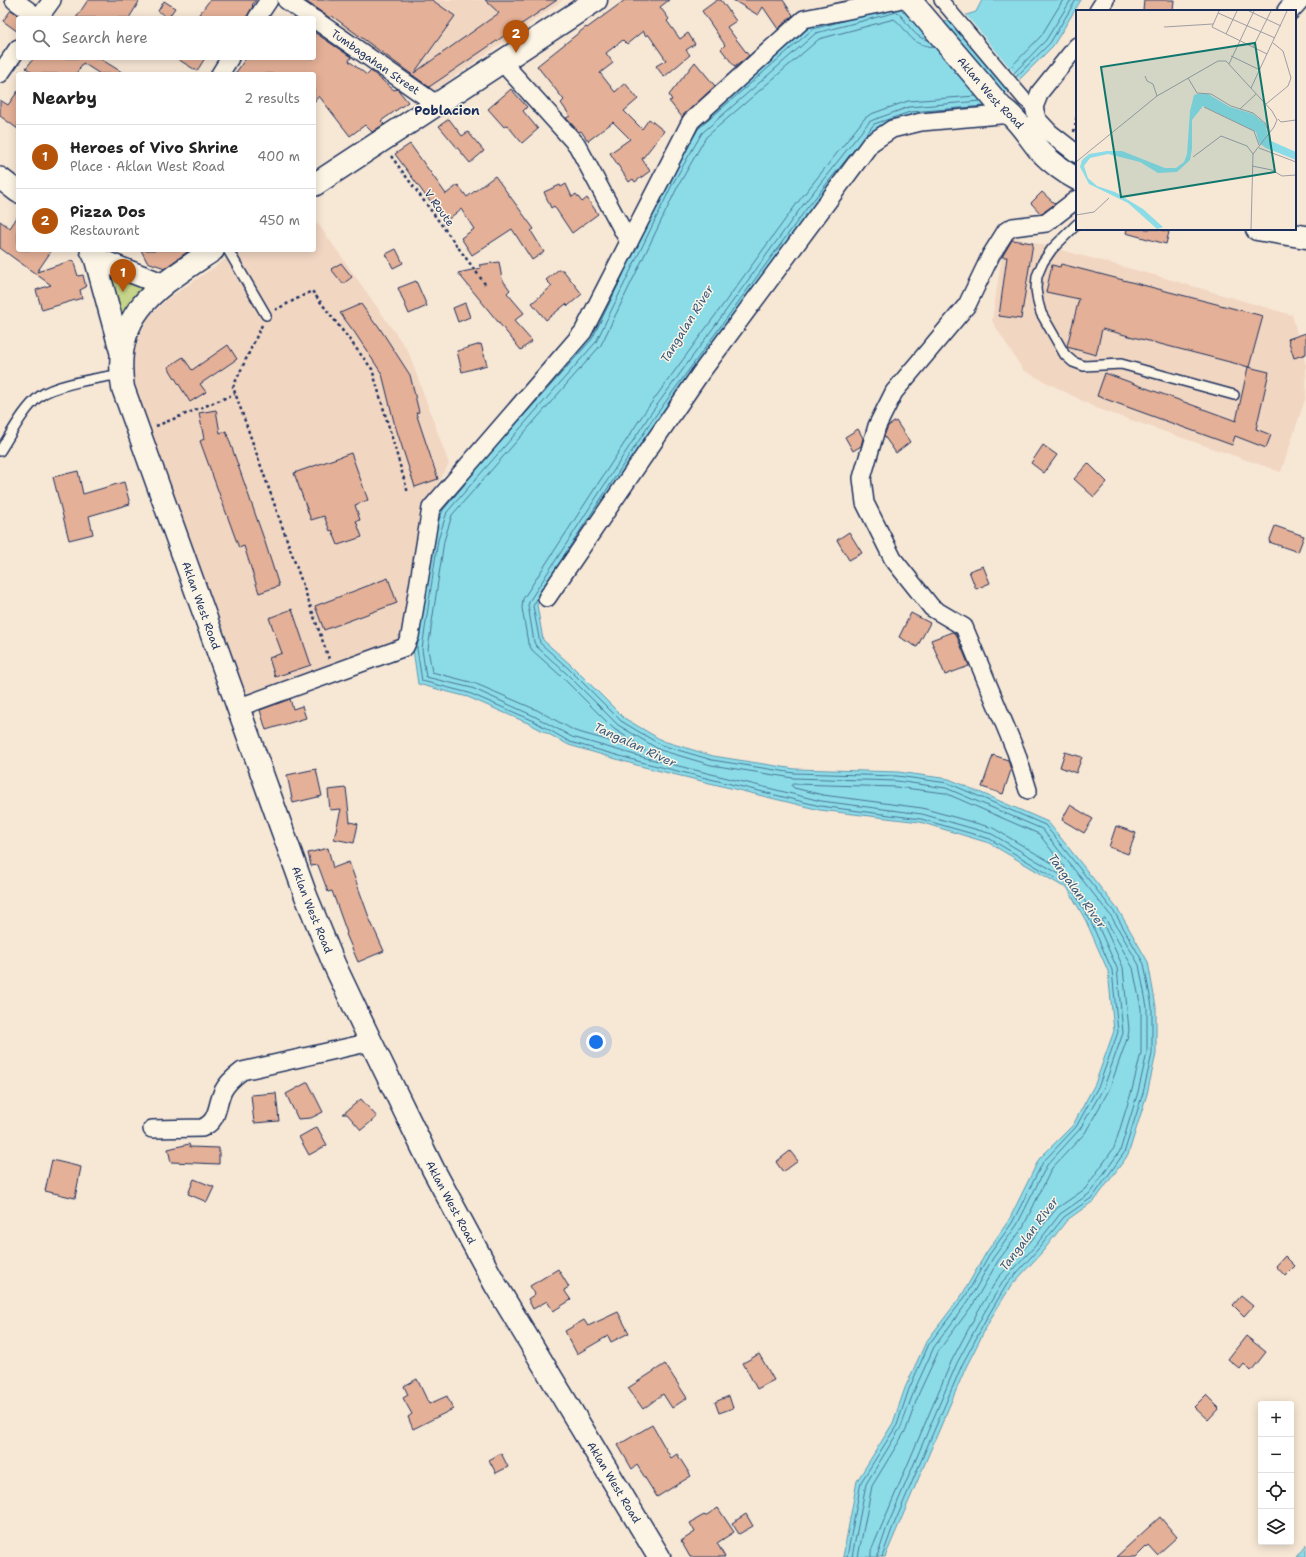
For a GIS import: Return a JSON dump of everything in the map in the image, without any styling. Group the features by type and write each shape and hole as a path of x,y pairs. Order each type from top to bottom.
{"main road":[{"path":"316,184 596,0"},
{"name":"Aklan West Road","path":"910,0 929,21 1017,107 1042,152 1063,171 1076,178"},
{"path":"1263,230 1306,237"},
{"name":"Aklan West Road","path":"210,252 162,284 146,299 135,314 127,331 121,364 123,388 237,708 306,896 334,964 433,1170 495,1284 659,1557"}],"street":[{"path":"14,0 36,16"},
{"path":"40,16 52,0"},
{"path":"258,16 269,0"},
{"name":"Tumbagahan Street","path":"286,0 309,16"},
{"path":"237,708 405,647 410,636 431,508 583,332 692,121 804,19 898,0"},
{"path":"1099,10 1105,0"},
{"path":"1289,10 1298,0"},
{"path":"942,1 1017,107 1037,119 1076,153"},
{"name":"Tumbagahan Street","path":"316,21 436,104"},
{"path":"547,598 700,374 871,143 892,129 921,122 1017,107 1040,92 1076,47"},
{"path":"0,74 16,51"},
{"path":"221,72 229,60"},
{"path":"502,62 577,145 629,242"},
{"path":"0,178 16,190"},
{"path":"1028,790 1016,752 964,627 932,608 893,560 865,503 862,478 877,426 894,392 967,305 991,256 1006,231 1013,227 1046,223 1076,201"},
{"path":"93,254 162,284"},
{"path":"93,254 121,364"},
{"path":"152,1129 202,1128 210,1125 216,1114 223,1091 231,1079 242,1071 371,1042"}],"lane":[{"path":"1076,225 1052,249 1042,262 1037,276 1036,289 1041,313 1065,355 1073,362 1084,366 1121,364 1234,395"},
{"path":"229,252 266,315"},
{"path":"0,451 28,408 41,395 121,364"}],"path":[{"name":"V Route","path":"381,142 485,284"},
{"path":"333,673 233,387 266,315 312,291 372,369 408,493"},
{"path":"139,433 235,394"}],"shaded area":[{"path":"366,0 563,0 428,95 335,31"},
{"path":"316,221 408,351 449,464 420,514 400,643 245,698 137,392 132,366 137,340 149,317 167,299 237,252 316,252"},
{"path":"1005,235 1161,277 1292,315 1306,366 1306,396 1281,472 1096,408 1023,370 992,321"}],"green space":[{"path":"107,271 150,288 121,325"}],"water":[{"name":"Tangalan River","path":"982,0 1081,0 1053,46 989,110 911,116 876,128 810,211 656,422 537,605 543,640 572,666 624,718 663,741 713,756 795,769 898,772 949,779 1048,822 1119,911 1148,962 1156,1007 1156,1054 1147,1094 1128,1155 1095,1200 1067,1220 1043,1251 1011,1286 991,1318 966,1367 885,1557 843,1557 857,1481 893,1423 905,1388 926,1342 962,1295 986,1253 1009,1220 1039,1159 1073,1125 1095,1084 1114,1031 1108,971 1086,921 1067,887 1062,886 989,843 920,822 820,810 640,766 569,745 530,724 468,697 418,684 413,649 439,508 589,337 694,127 812,25 901,1 936,32 944,22 976,12"},
{"path":"1306,1545 1306,1557 1296,1557"}],"pier":[{"path":"965,14 1021,81 1009,93 947,19"}],"building":[{"path":"88,0 140,0 130,16 77,16"},
{"path":"210,0 256,0 247,16 198,16"},
{"path":"304,0 432,0 455,16 414,73 499,13 485,0 557,0 429,87 332,16 330,18"},
{"path":"625,0 669,0 660,7 669,19 667,21 680,39 688,33 695,44 686,50 690,55 664,77 656,66 666,60 648,34 646,36 643,31 627,44 623,40 606,53 613,63 600,73 615,92 625,83 638,99 624,111 642,129 649,119 664,131 642,159 650,171 635,182 633,179 629,182 610,153 630,139 613,122 588,141 581,131 579,132 566,118 570,116 561,103 564,100 537,66 586,27 587,28"},
{"path":"717,0 721,0 736,21 727,27 749,56 735,67 721,49 725,45 702,11"},
{"path":"733,0 783,0 793,15 778,29 763,7 758,15"},
{"path":"1144,0 1174,0 1173,10 1143,10"},
{"path":"164,1 175,8 169,16 165,16 158,11"},
{"path":"11,10 18,15 16,16 16,31 3,21"},
{"path":"316,33 351,57 349,61 367,75 371,71 394,90 397,89 408,102 381,121 384,124 372,132 365,125 350,136 319,96 316,100 316,72 236,72 245,60 316,60"},
{"path":"32,60 102,60 122,72 97,72 83,63 77,72 31,72 26,68"},
{"path":"179,60 204,60 197,71"},
{"path":"695,62 715,86 682,117 669,101 672,100 669,95"},
{"path":"511,89 527,107 523,111 538,129 522,143 507,125 504,127 488,109"},
{"path":"16,94 16,128 0,116 0,100 8,105"},
{"path":"449,119 462,136 468,132 484,151 470,163 439,126"},
{"path":"410,144 446,194 458,185 467,197 495,176 534,229 531,231 544,252 532,260 512,229 472,255 461,238 474,229 461,209 446,221 395,154"},
{"path":"566,184 572,197 576,194 582,202 587,198 598,214 572,233 554,206 551,208 544,192"},
{"path":"1042,192 1055,204 1041,214 1031,203"},
{"path":"16,219 16,252 51,252 37,272 73,260 78,276 83,275 86,287 80,290 82,298 42,310 36,290 51,285 0,248 0,221 10,228"},
{"path":"1127,230 1162,230 1169,232 1166,244 1126,233"},
{"path":"1012,240 1033,243 1021,319 999,316 1007,257 1002,257"},
{"path":"396,249 403,263 393,268 386,254"},
{"path":"142,252 187,252 165,268 147,262"},
{"path":"499,262 502,279 510,290 507,293 524,313 514,321 532,341 521,350 458,273 481,268 479,265"},
{"path":"341,263 352,277 343,284 331,269"},
{"path":"1061,264 1263,316 1249,367 1102,329 1096,355 1067,347 1079,299 1046,292 1052,265 1060,267"},
{"path":"558,270 563,270 582,294 568,306 566,304 546,320 532,303 552,286 546,280"},
{"path":"416,281 427,306 409,314 398,288"},
{"path":"465,303 470,317 458,322 453,308"},
{"path":"361,304 376,325 377,324 410,375 419,412 416,413 438,479 415,487 394,422 382,374 340,313"},
{"path":"1306,333 1306,354 1294,358 1288,339"},
{"path":"481,344 487,365 462,372 457,351"},
{"path":"228,345 237,359 200,384 206,392 190,402 168,367 183,357 192,370"},
{"path":"1248,367 1269,372 1256,429 1271,435 1266,448 1235,436 1232,445 1097,396 1105,373 1236,421"},
{"path":"216,410 220,433 226,431 279,586 259,593 244,546 239,548 200,441 204,439 199,413"},
{"path":"896,421 910,442 896,453 884,436 888,426"},
{"path":"858,429 863,438 861,446 853,451 845,437"},
{"path":"1043,445 1057,455 1044,473 1031,463"},
{"path":"351,453 368,500 355,505 360,520 356,521 362,537 338,545 324,516 311,520 294,473"},
{"path":"1088,463 1107,482 1094,497 1074,479"},
{"path":"78,471 83,494 124,482 130,504 89,516 93,534 69,540 53,477"},
{"path":"1275,526 1304,536 1298,552 1269,542"},
{"path":"849,532 862,553 849,560 837,540"},
{"path":"983,566 990,583 976,589 969,571"},
{"path":"388,578 397,603 324,630 315,606"},
{"path":"292,609 311,665 275,677 269,658 282,653 269,618"},
{"path":"911,613 930,623 917,647 899,637"},
{"path":"952,632 956,634 969,666 945,675 931,640"},
{"path":"290,699 293,709 302,706 306,718 266,730 260,710"},
{"path":"1065,752 1082,757 1076,773 1060,767"},
{"path":"993,755 1008,760 1011,770 1003,794 982,787"},
{"path":"316,769 322,796 293,803 287,775"},
{"path":"346,788 350,822 358,824 354,843 334,839 341,809 330,810 328,790"},
{"path":"1070,805 1093,819 1084,833 1062,820"},
{"path":"1116,826 1136,833 1128,854 1109,847"},
{"path":"328,848 333,868 349,862 370,920 384,951 358,962 346,934 347,933 332,891 328,892 318,865 311,866 308,853"},
{"path":"308,1082 323,1112 311,1118 298,1119 286,1094"},
{"path":"276,1093 279,1121 254,1123 251,1095"},
{"path":"361,1099 377,1117 361,1130 347,1114 343,1114"},
{"path":"317,1127 327,1145 309,1155 299,1137"},
{"path":"189,1144 190,1147 219,1148 219,1164 171,1162 168,1149"},
{"path":"790,1151 798,1161 783,1172 776,1162"},
{"path":"52,1160 81,1167 75,1198 45,1191"},
{"path":"194,1179 214,1187 207,1202 188,1194"},
{"path":"1285,1256 1295,1266 1285,1276 1276,1266"},
{"path":"558,1269 569,1287 564,1290 571,1300 553,1311 547,1301 533,1309 528,1299 535,1294 530,1286"},
{"path":"1241,1296 1253,1306 1244,1316 1233,1305"},
{"path":"618,1312 629,1333 611,1342 608,1336 577,1354 565,1331 584,1320 588,1326"},
{"path":"1246,1336 1266,1352 1251,1371 1244,1364 1240,1369 1228,1359"},
{"path":"759,1354 774,1380 757,1389 743,1363"},
{"path":"665,1364 687,1398 672,1408 663,1394 643,1409 628,1388"},
{"path":"417,1379 429,1404 447,1396 453,1409 413,1429 408,1417 412,1414 403,1398 408,1395 404,1386"},
{"path":"1206,1395 1219,1408 1208,1420 1194,1407"},
{"path":"729,1396 733,1408 719,1413 715,1402"},
{"path":"652,1425 671,1458 677,1454 691,1476 657,1497 637,1465 632,1469 618,1445"},
{"path":"501,1453 508,1467 496,1473 489,1460"},
{"path":"718,1508 734,1532 717,1543 725,1557 690,1557 681,1541 695,1532 690,1523"},
{"path":"746,1514 753,1526 739,1534 732,1523"},
{"path":"1160,1517 1177,1537 1157,1555 1148,1545 1136,1557 1116,1557"}],"place":[{"name":"Pizza Dos","path":"516,53"},
{"name":"Heroes of Vivo Shrine","path":"123,292"}],"district":[{"name":"Poblacion","path":"447,110"}]}
